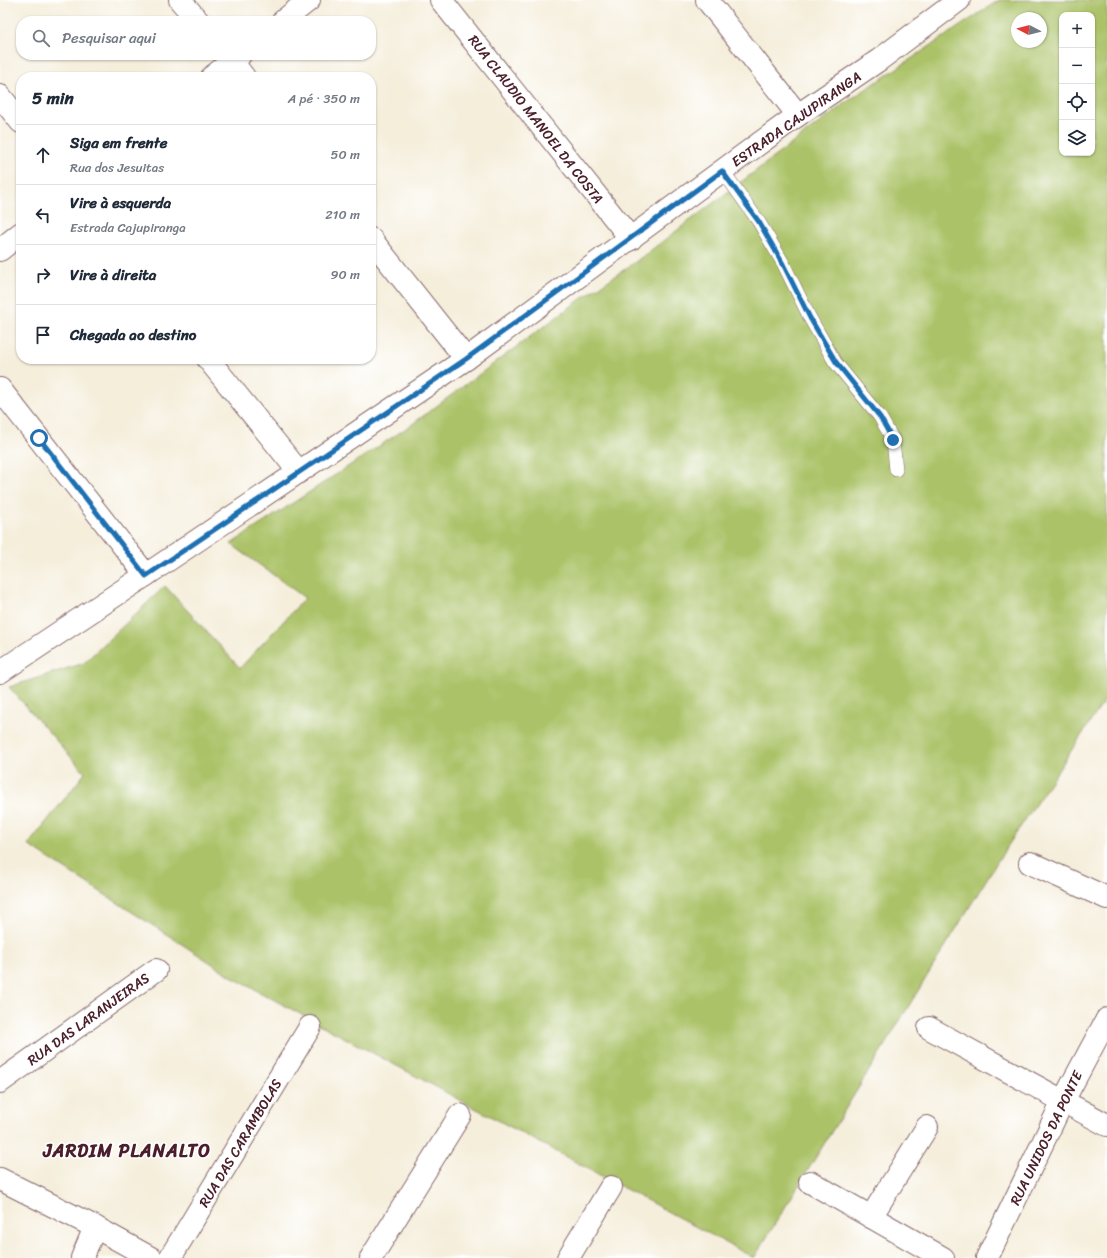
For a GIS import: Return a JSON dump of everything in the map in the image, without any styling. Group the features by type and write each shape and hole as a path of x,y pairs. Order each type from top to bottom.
{"street":[{"path":"180,0 194,16"},
{"path":"289,16 309,0"},
{"name":"RUA CLAUDIO MANOEL DA COSTA","path":"441,0 631,239"},
{"path":"707,0 798,115"},
{"name":"ESTRADA CAJUPIRANGA","path":"0,672 146,576 466,359 798,115 879,60 960,0"},
{"path":"220,72 236,62"},
{"path":"0,96 16,116"},
{"path":"0,250 16,237"},
{"path":"376,245 466,359"},
{"path":"212,364 299,472"},
{"path":"0,389 146,576"},
{"path":"1030,863 1107,898"},
{"name":"RUA DAS LARANJEIRAS","path":"0,1082 156,970"},
{"name":"RUA UNIDOS DA PONTE","path":"987,1258 1063,1101 1107,1019"},
{"name":"RUA DAS CARAMBOLAS","path":"170,1258 310,1027"},
{"path":"929,1028 1107,1124"},
{"path":"371,1258 460,1115"},
{"path":"871,1217 927,1127"},
{"path":"0,1179 95,1227 151,1258"},
{"path":"810,1182 943,1258"},
{"path":"568,1258 611,1187"},
{"path":"82,1258 95,1227"}],"lane":[{"path":"722,171 759,222 783,264 810,318 836,362 880,417 893,440 896,470"}],"green space":[{"path":"999,0 1107,0 1107,697 999,859 754,1258 239,981 28,845 85,773 9,687 84,663 165,586 240,668 305,598 231,544 411,425 581,299 634,263 848,101"}],"district":[{"name":"JARDIM PLANALTO","path":"127,1151"}],"route":[{"path":"39,438 146,576 466,359 722,171 759,222 783,264 810,318 836,362 880,417 893,440"}]}
